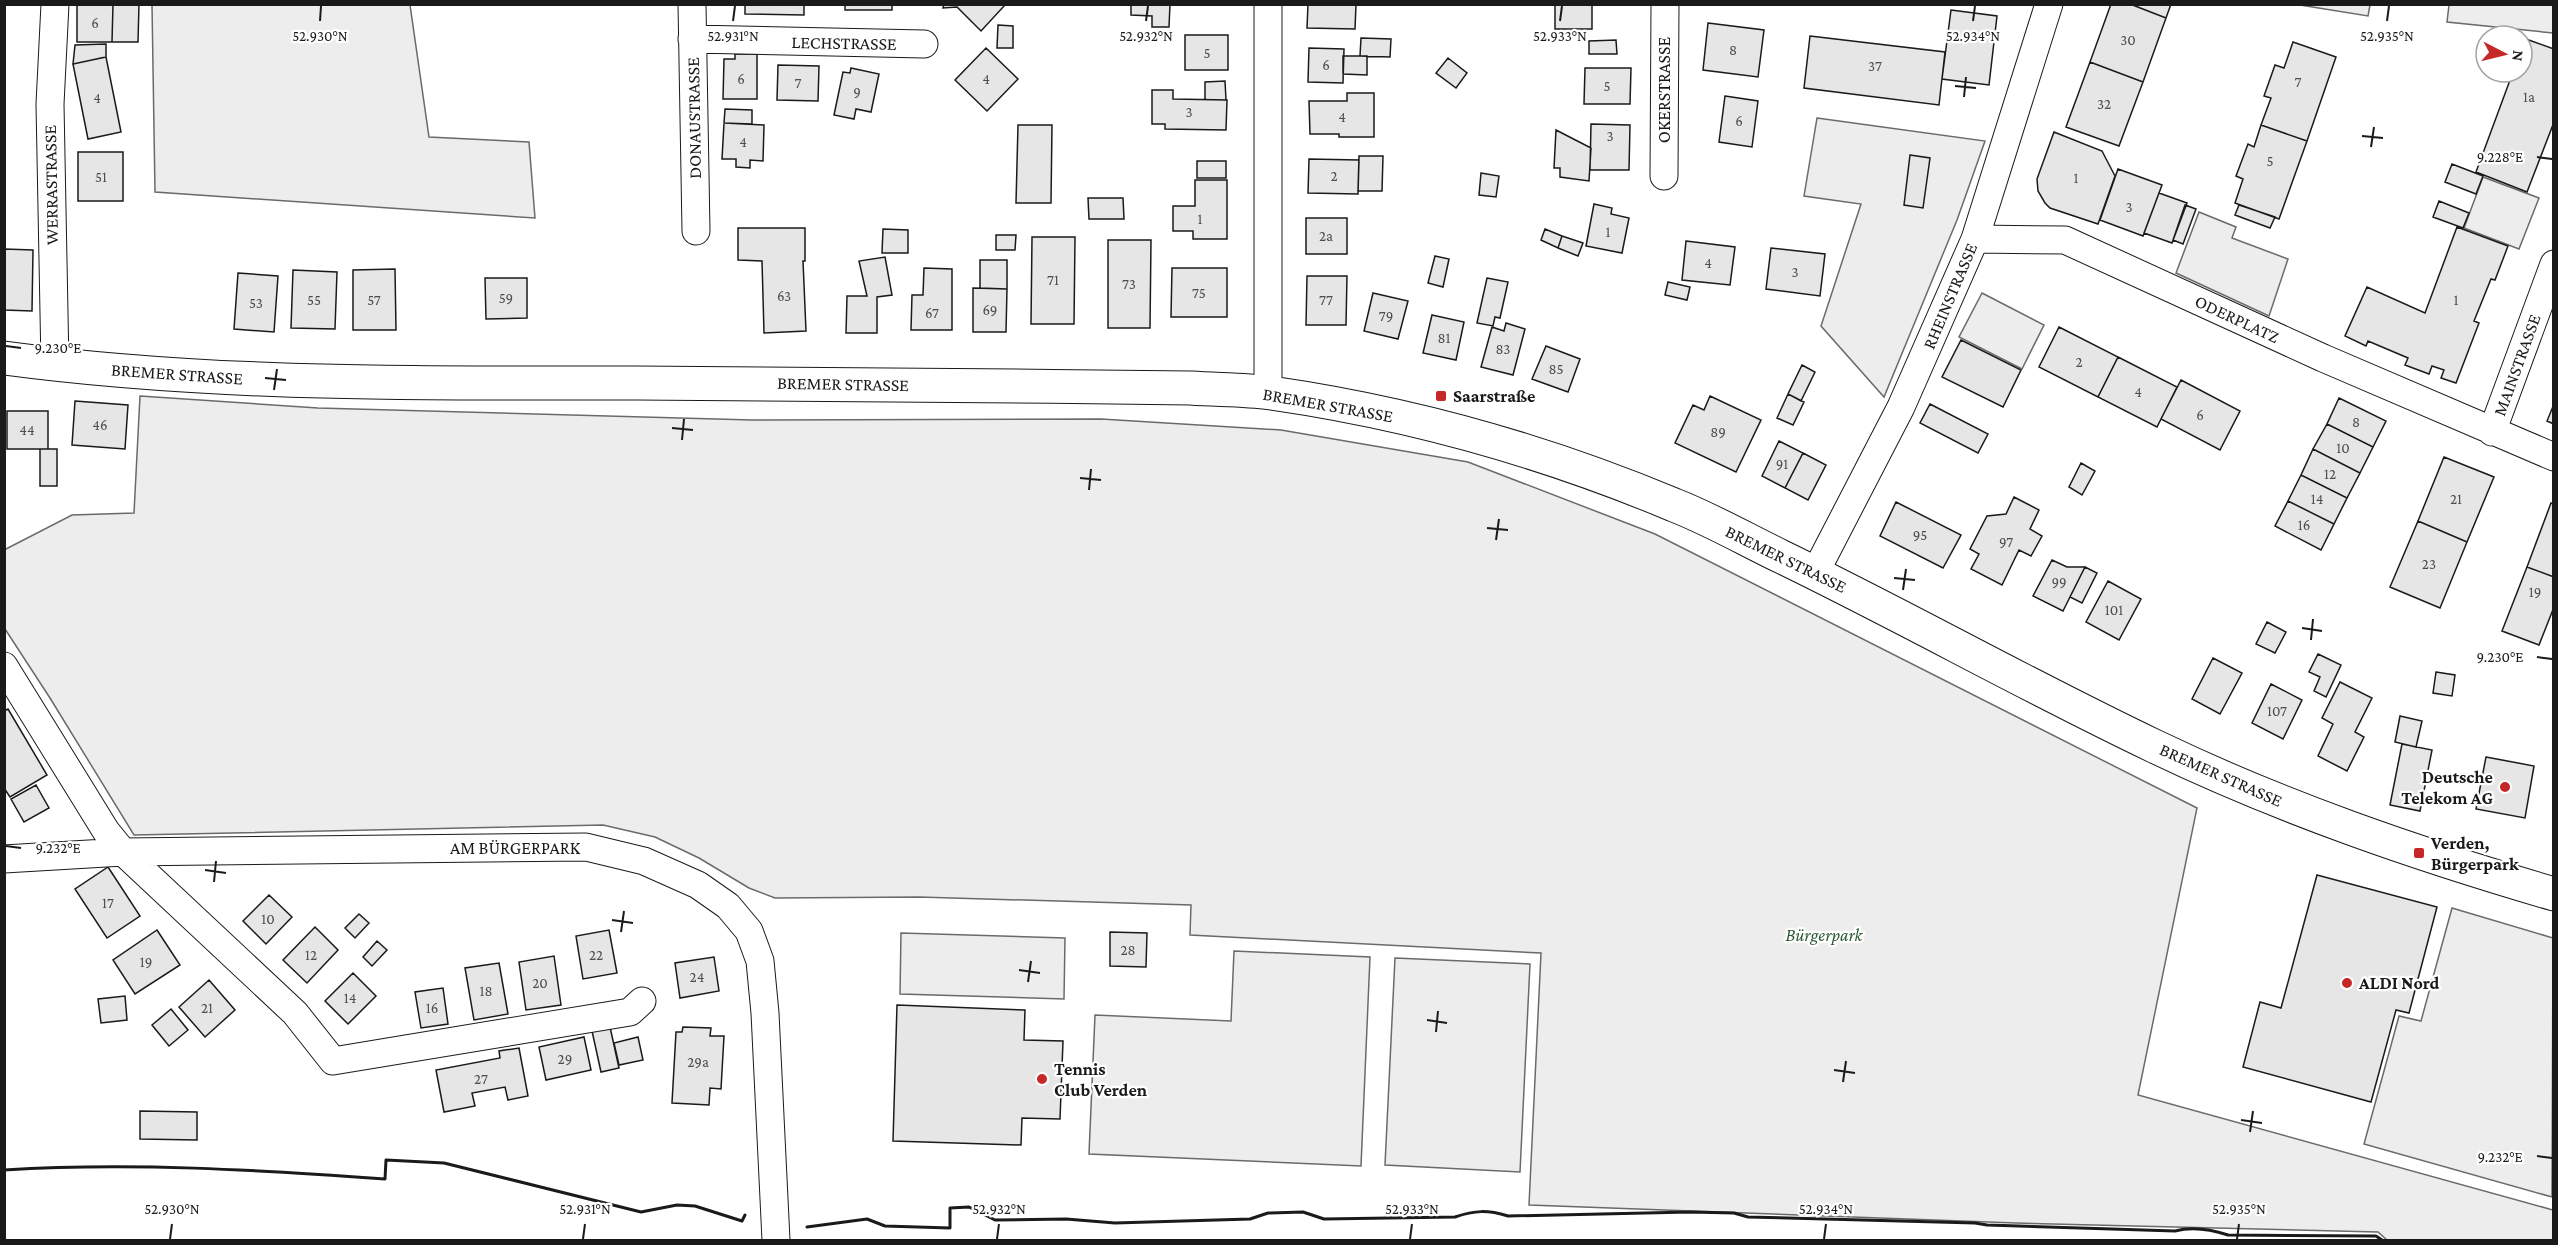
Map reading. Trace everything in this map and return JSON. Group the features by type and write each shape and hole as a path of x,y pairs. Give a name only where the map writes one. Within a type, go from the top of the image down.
{"main road":[{"name":"BREMER STRASSE","path":"4,358 54,365 210,378 469,383 1191,388 1268,393 1363,409 1434,425 1564,462 1678,506 1815,573 2134,736 2258,794 2418,853 2553,894"}],"street":[{"name":"WERRASTRASSE","path":"54,365 50,104 55,4"},
{"name":"DONAUSTRASSE","path":"692,4 696,231"},
{"path":"1268,4 1268,393"},
{"name":"OKERSTRASSE","path":"1664,176 1665,4"},
{"name":"RHEINSTRASSE","path":"1815,573 1901,407 1975,239 2049,4"},
{"name":"LECHSTRASSE","path":"692,39 924,44"},
{"name":"ODERPLATZ","path":"1975,239 2065,240 2492,432 2553,457"},
{"name":"MAINSTRASSE","path":"2492,432 2553,264"},
{"path":"4,666 106,831 123,852 295,1013 333,1062 630,1012 642,1001"},
{"name":"AM BÜRGERPARK","path":"4,859 123,852 586,847 644,861 698,885 728,906 749,931 760,961 765,1013 776,1240"}],"shaded area":[{"path":"152,5 410,5 429,137 529,142 535,218 155,192"},
{"path":"2300,5 2370,5 2368,16"},
{"path":"2449,5 2553,5 2553,33 2534,31 2534,24 2474,25 2447,22"},
{"path":"1817,118 1985,141 1957,220 1884,397 1821,326 1861,204 1804,196"},
{"path":"2483,177 2539,198 2519,249 2464,228"},
{"path":"2199,212 2236,227 2232,238 2288,259 2269,316 2176,273"},
{"path":"1982,293 2044,325 2022,369 1959,337"},
{"name":"Bürgerpark","path":"140,396 318,408 752,420 1101,419 1281,430 1468,462 1655,534 2197,808 2138,1095 2553,1210 2553,1240 2387,1240 2378,1232 2016,1223 1529,1205 1541,953 1190,935 1191,905 919,897 775,898 749,888 699,858 655,837 603,825 134,835 5,629 4,550 72,515 134,513"},
{"path":"2452,908 2553,938 2552,1197 2364,1144 2399,1016 2421,1021"},
{"path":"901,933 1065,938 1064,999 900,994"},
{"path":"1234,951 1370,957 1361,1166 1089,1154 1095,1015 1231,1021"},
{"path":"1395,958 1530,964 1520,1172 1385,1165"}],"building":[{"path":"77,4 113,4 112,42 77,42"},
{"path":"113,4 139,4 138,42 112,42"},
{"path":"745,4 804,4 804,15 745,14"},
{"path":"845,4 892,4 892,10 845,10"},
{"path":"944,4 1005,5 981,31 957,7 943,8"},
{"path":"1131,4 1170,4 1169,27 1152,27 1152,16 1131,15"},
{"path":"1308,4 1356,4 1355,29 1307,28"},
{"path":"1555,4 1592,4 1592,29 1555,29"},
{"path":"2111,4 2130,4 2166,18 2143,82 2090,62"},
{"path":"2130,4 2171,4 2166,18"},
{"path":"1951,10 1997,16 1989,85 1942,79"},
{"path":"1708,23 1764,30 1758,77 1703,70"},
{"path":"998,25 1013,26 1013,48 997,48"},
{"path":"1185,35 1228,35 1228,70 1185,70"},
{"path":"1810,36 1945,52 1939,105 1804,88"},
{"path":"1361,38 1391,39 1390,57 1360,56"},
{"path":"1616,40 1617,54 1589,54 1589,41"},
{"path":"2293,42 2336,57 2307,141 2261,125 2271,98 2264,96 2275,65 2284,68"},
{"path":"2534,42 2554,49 2554,122 2527,192 2476,172 2509,84 2534,84"},
{"path":"106,44 106,57 73,64 75,45"},
{"path":"986,48 1018,79 987,111 955,80"},
{"path":"1309,48 1344,49 1343,83 1308,82"},
{"path":"735,54 757,54 757,99 723,99 724,59 735,59"},
{"path":"1343,56 1367,56 1367,75 1343,74"},
{"path":"106,57 121,132 88,139 73,64"},
{"path":"1448,58 1467,73 1456,88 1436,73"},
{"path":"2090,62 2143,82 2119,146 2066,127"},
{"path":"778,65 819,66 818,101 777,100"},
{"path":"851,68 879,74 871,112 856,109 854,119 834,115 843,72 850,73"},
{"path":"1585,68 1631,68 1630,104 1584,104"},
{"path":"1225,81 1226,100 1205,100 1205,82"},
{"path":"1152,90 1173,90 1173,99 1227,100 1226,130 1165,129 1165,124 1152,124"},
{"path":"1347,93 1374,93 1374,137 1310,134 1309,101 1347,101"},
{"path":"1725,96 1758,101 1752,147 1719,142"},
{"path":"725,109 752,110 752,124 724,123"},
{"path":"724,123 764,125 763,161 750,160 750,168 736,167 736,159 722,159"},
{"path":"1591,124 1630,125 1629,170 1590,170"},
{"path":"1018,125 1052,125 1051,203 1016,203"},
{"path":"2261,125 2307,141 2279,219 2235,203 2243,179 2236,176 2248,144 2254,147"},
{"path":"1556,130 1591,148 1589,181 1560,177 1560,168 1554,168"},
{"path":"2054,132 2102,151 2115,176 2098,224 2050,208 2038,191 2037,179"},
{"path":"78,152 123,152 123,201 78,201"},
{"path":"1910,155 1930,158 1923,208 1904,205"},
{"path":"1359,156 1383,156 1382,191 1358,191"},
{"path":"1309,159 1359,160 1358,194 1308,193"},
{"path":"1197,161 1226,161 1226,178 1197,178"},
{"path":"2452,164 2483,176 2476,194 2445,182"},
{"path":"2118,169 2162,185 2143,236 2100,220"},
{"path":"1481,173 1499,176 1496,197 1479,195"},
{"path":"1195,180 1227,180 1227,239 1193,239 1193,231 1173,231 1173,206 1195,206"},
{"path":"2159,193 2187,203 2172,243 2144,233"},
{"path":"1088,198 1123,198 1124,219 1089,219"},
{"path":"2439,201 2469,213 2463,228 2433,217"},
{"path":"1594,204 1612,208 1611,214 1629,218 1622,253 1586,246"},
{"path":"2185,205 2196,209 2183,244 2173,240"},
{"path":"2239,205 2275,217 2270,228 2235,215"},
{"path":"1306,218 1347,218 1347,254 1306,254"},
{"path":"2457,227 2508,246 2495,280 2491,279 2474,321 2479,323 2456,383 2441,378 2444,370 2432,366 2429,374 2405,365 2408,358 2368,341 2366,346 2345,336 2367,287 2425,313"},
{"path":"738,228 805,228 805,261 803,261 806,331 764,333 762,261 738,260"},
{"path":"883,229 908,230 908,253 882,253"},
{"path":"1545,229 1562,236 1558,248 1541,240"},
{"path":"996,235 1016,235 1015,250 996,250"},
{"path":"1562,236 1583,243 1578,256 1558,248"},
{"path":"1032,237 1075,237 1074,324 1031,324"},
{"path":"1108,240 1151,240 1150,328 1108,328"},
{"path":"1686,241 1735,247 1730,285 1682,280"},
{"path":"1771,248 1825,254 1820,296 1766,289"},
{"path":"4,249 33,250 32,311 4,310"},
{"path":"1435,256 1449,259 1443,287 1428,283"},
{"path":"885,257 892,295 877,297 877,333 846,333 847,296 867,296 859,261"},
{"path":"980,260 1007,260 1007,289 980,288"},
{"path":"924,268 952,269 952,330 911,330 912,295 923,295"},
{"path":"1172,268 1227,268 1227,317 1171,317"},
{"path":"395,269 396,330 353,330 353,270"},
{"path":"293,270 337,272 335,329 291,328"},
{"path":"238,273 278,276 274,332 234,329"},
{"path":"1307,276 1347,276 1346,325 1306,325"},
{"path":"485,278 527,278 527,318 486,319"},
{"path":"1487,278 1508,282 1500,318 1495,317 1493,326 1477,323"},
{"path":"1668,282 1690,287 1687,300 1665,295"},
{"path":"973,288 1007,289 1006,332 973,332"},
{"path":"1373,293 1408,301 1398,339 1364,331"},
{"path":"1432,315 1464,322 1456,360 1423,353"},
{"path":"1506,323 1525,329 1513,375 1481,367 1492,327 1504,331"},
{"path":"2059,327 2118,357 2098,397 2039,367"},
{"path":"1961,340 2021,370 2003,407 1942,377"},
{"path":"1546,346 1580,359 1568,392 1532,379"},
{"path":"2118,357 2177,387 2157,427 2098,397"},
{"path":"1802,365 1815,372 1801,401 1788,394"},
{"path":"2181,380 2240,411 2220,450 2161,419"},
{"path":"1788,394 1804,402 1793,425 1777,418"},
{"path":"1710,396 1761,420 1736,472 1675,443 1693,405 1704,410"},
{"path":"2339,398 2386,421 2373,447 2327,424"},
{"path":"75,401 128,405 125,449 72,445"},
{"path":"1930,404 1988,434 1978,453 1920,423"},
{"path":"2554,404 2554,424 2547,421"},
{"path":"7,411 48,411 48,449 7,449"},
{"path":"2327,424 2373,447 2360,473 2313,449"},
{"path":"1779,441 1803,453 1785,488 1762,476"},
{"path":"40,449 57,449 57,486 40,486"},
{"path":"2313,449 2360,473 2347,498 2301,475"},
{"path":"1803,453 1826,465 1808,500 1785,488"},
{"path":"2444,457 2494,477 2467,542 2418,521"},
{"path":"2081,463 2095,471 2082,495 2069,487"},
{"path":"2301,475 2347,498 2334,524 2288,501"},
{"path":"2014,497 2039,510 2030,529 2042,536 2031,556 2019,550 2002,585 1971,569 1979,554 1970,549 1987,516 2006,514"},
{"path":"2288,501 2334,524 2321,550 2275,526"},
{"path":"1896,502 1961,535 1943,568 1880,536"},
{"path":"2551,503 2554,504 2554,577 2527,567"},
{"path":"2418,521 2467,542 2440,608 2390,587"},
{"path":"2052,560 2067,567 2085,567 2063,611 2033,596"},
{"path":"2085,567 2097,573 2082,603 2070,597"},
{"path":"2527,567 2554,577 2554,607 2539,645 2502,631"},
{"path":"2108,581 2141,599 2119,640 2086,622"},
{"path":"2267,622 2286,632 2275,653 2256,644"},
{"path":"2318,654 2341,665 2326,697 2314,691 2320,677 2309,672"},
{"path":"2213,658 2242,673 2220,714 2192,699"},
{"path":"2436,672 2455,675 2452,696 2433,693"},
{"path":"2340,682 2372,698 2355,732 2364,737 2347,771 2318,756 2333,724 2322,718"},
{"path":"2271,684 2302,700 2283,739 2252,723"},
{"path":"8,709 47,775 10,797 4,788 4,711"},
{"path":"2400,716 2422,721 2416,747 2395,742"},
{"path":"2402,744 2432,750 2420,811 2390,805"},
{"name":"Deutsche Telekom AG","path":"2486,757 2534,766 2525,818 2476,809"},
{"path":"36,785 49,808 24,822 11,799"},
{"path":"108,867 140,916 107,938 75,889"},
{"path":"2317,875 2437,907 2409,1013 2396,1010 2371,1102 2243,1067 2260,1002 2281,1008"},
{"path":"269,895 292,917 266,944 243,921"},
{"path":"359,914 369,923 355,938 345,928"},
{"path":"315,927 338,950 307,983 283,960"},
{"path":"157,930 180,965 135,994 113,960"},
{"path":"609,930 617,973 583,979 576,936"},
{"path":"1110,932 1147,933 1146,967 1110,966"},
{"path":"377,941 387,950 372,966 363,957"},
{"path":"554,956 561,1005 526,1010 519,962"},
{"path":"714,957 719,991 680,998 675,963"},
{"path":"499,963 508,1014 474,1020 465,968"},
{"path":"353,973 376,996 348,1024 325,1001"},
{"path":"209,980 235,1010 205,1037 179,1007"},
{"path":"443,988 448,1024 421,1028 415,992"},
{"path":"125,996 127,1020 101,1023 98,999"},
{"path":"897,1005 1025,1010 1024,1040 1063,1041 1060,1119 1022,1118 1021,1145 893,1141"},
{"path":"171,1009 188,1030 169,1046 152,1025"},
{"path":"610,1027 619,1068 601,1072 592,1031"},
{"path":"683,1027 711,1028 710,1036 724,1036 721,1089 710,1088 709,1105 672,1103 676,1032 682,1032"},
{"path":"584,1037 591,1070 546,1080 539,1047"},
{"path":"638,1037 643,1060 619,1065 614,1043"},
{"path":"519,1048 528,1096 508,1100 505,1087 472,1093 475,1106 444,1112 436,1070 500,1058 499,1051"},
{"path":"140,1111 197,1112 197,1140 140,1139"}],"wall":[{"path":"4,1170 147,1167 385,1179 386,1160 444,1163 641,1212 677,1205 695,1206 742,1221 745,1215"},
{"path":"807,1227 867,1219 885,1226 950,1228 950,1208 969,1207 995,1220 1066,1219 1115,1223 1250,1219 1268,1213 1303,1212 1324,1219 1455,1217 1482,1212 1508,1216 1690,1212 1734,1213 1748,1217 2175,1231 2195,1228 2228,1235 2376,1236 2382,1240"}],"place":[{"name":"Saarstraße","path":"1441,396"},
{"name":"Deutsche Telekom AG","path":"2505,787"},
{"name":"Verden, Bürgerpark","path":"2419,853"},
{"name":"ALDI Nord","path":"2347,983"},
{"name":"Tennis Club Verden","path":"1042,1079"}]}
